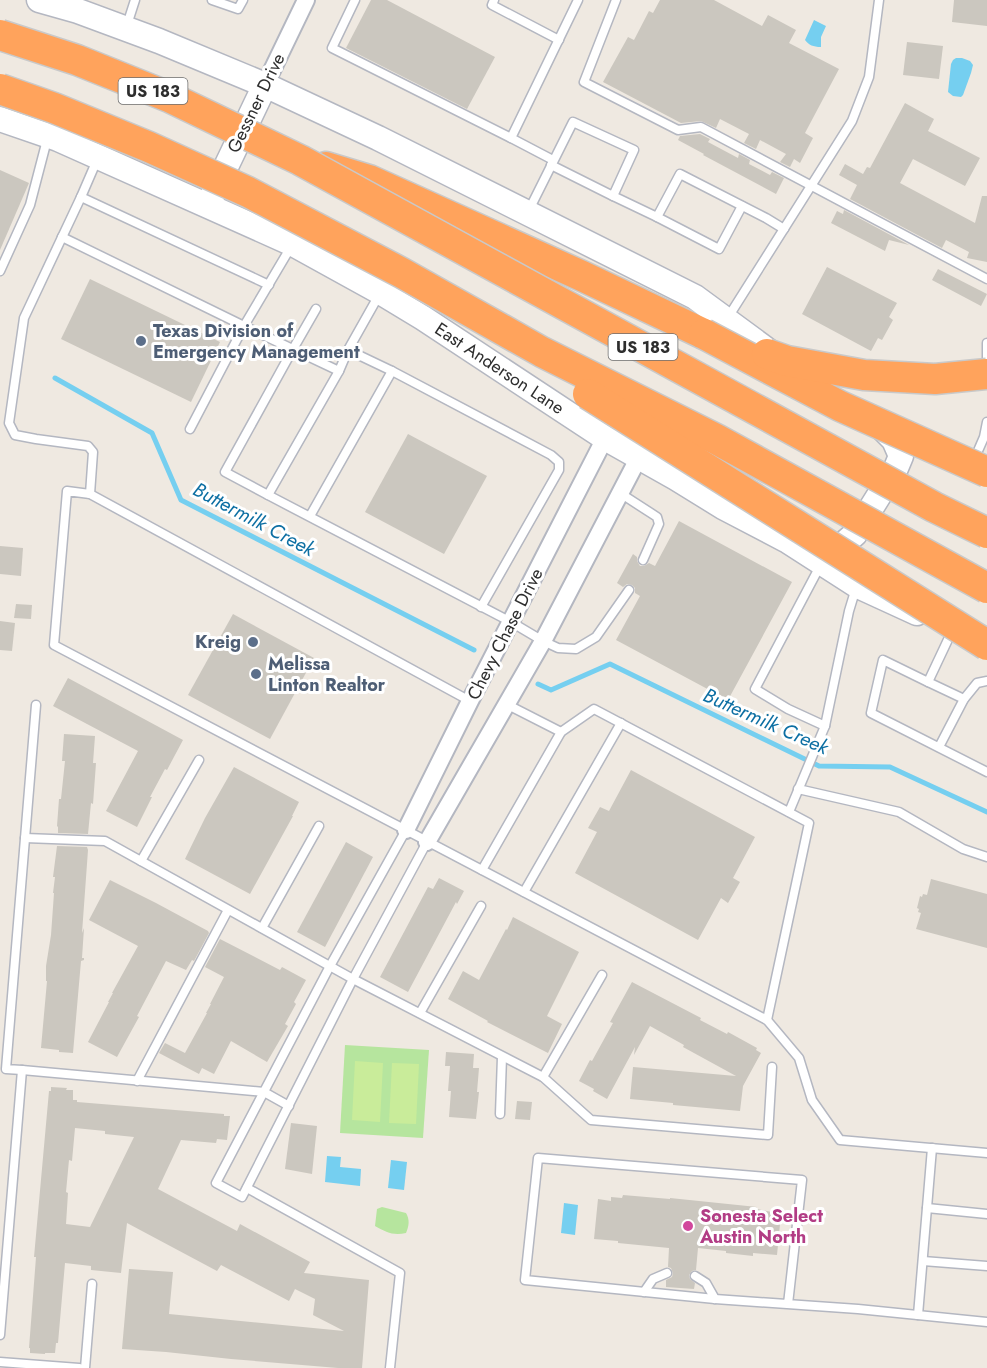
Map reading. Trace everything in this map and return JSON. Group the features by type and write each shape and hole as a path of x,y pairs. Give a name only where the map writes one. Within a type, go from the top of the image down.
{"highway":[{"name":"US 183","path":"0,35 77,60 169,97 300,160 934,507 987,533"},
{"name":"US 183","path":"0,89 54,108 149,147 248,192 402,273 542,352 716,439 987,588"},
{"path":"300,160 369,180 582,276 715,327 787,361 864,375 935,379 987,374"},
{"path":"715,327 840,406 981,477"},
{"path":"542,352 589,394 987,645"}],"main road":[{"path":"48,1 159,40 265,85 378,138 695,297 715,327 818,388 869,415 924,453 981,477"},
{"name":"Gessner Drive","path":"207,206 265,85"},
{"name":"East Anderson Lane","path":"0,120 48,136 98,157 293,244 423,318 605,438 723,507 786,540 856,585 953,629 987,639"},
{"path":"786,540 819,549 841,546 855,534 901,456 894,440 869,415"}],"street":[{"name":"Gessner Drive","path":"265,85 306,0"},
{"name":"Chevy Chase Drive","path":"406,830 605,438"},
{"name":"Chevy Chase Drive","path":"427,842 543,641 639,457"}],"lane":[{"path":"126,28 135,0"},
{"path":"212,0 238,9 243,0"},
{"path":"355,0 332,48 511,138 613,196 718,249 742,206"},
{"path":"494,0 492,5 559,40"},
{"path":"511,138 578,0"},
{"path":"616,0 584,82 678,130 701,127 987,279"},
{"path":"715,327 784,229 852,121 869,77 879,0"},
{"path":"527,213 573,122 634,150 613,196"},
{"path":"0,271 30,205 48,136"},
{"path":"90,494 93,452 88,446 15,435 9,423 24,318 98,157"},
{"path":"657,217 680,174 784,229"},
{"path":"81,197 269,285"},
{"path":"62,237 339,371"},
{"path":"190,429 244,326 293,244"},
{"path":"268,495 339,371 380,292"},
{"path":"316,309 225,472 558,648 576,649 596,636 629,590"},
{"path":"987,343 987,365"},
{"path":"348,350 552,455 559,462 559,470 481,607"},
{"path":"310,516 392,371"},
{"path":"981,477 987,422"},
{"path":"470,701 90,494 67,491 54,645 767,1020 799,1058 812,1100 840,1140 987,1153"},
{"path":"620,493 657,517 659,524 644,560"},
{"path":"822,563 755,689 788,709 825,726"},
{"path":"789,812 825,726 856,585"},
{"path":"928,682 953,629"},
{"path":"964,699 883,660 872,713 987,772"},
{"path":"939,747 964,699 977,683 987,681"},
{"path":"506,704 561,732"},
{"path":"36,705 6,1069 264,1092 289,1106"},
{"path":"482,870 561,732 594,709 621,723 809,823 767,1020"},
{"path":"524,892 621,723"},
{"path":"141,861 199,760"},
{"path":"798,789 899,812 963,849 987,857"},
{"path":"262,928 319,826"},
{"path":"406,830 330,966 216,1183 242,1197 353,979 427,842"},
{"path":"25,838 105,841 353,979 543,1077 591,1120 768,1135 772,1067"},
{"path":"420,1013 481,906"},
{"path":"136,1081 228,910"},
{"path":"543,1077 602,975"},
{"path":"500,1114 502,1057"},
{"path":"0,1335 22,1071"},
{"path":"918,1315 932,1148"},
{"path":"788,1304 802,1180 538,1158 525,1280 715,1299 987,1322"},
{"path":"247,1188 400,1273 390,1368"},
{"path":"927,1208 987,1214"},
{"path":"923,1261 987,1266"},
{"path":"644,1292 653,1279 667,1273"},
{"path":"696,1276 706,1283 715,1299"},
{"path":"85,1368 92,1284"},
{"path":"0,1362 79,1368"}],"green space":[{"path":"345,1045 429,1050 423,1138 340,1133"},
{"path":"355,1061 383,1063 380,1122 352,1120"},
{"path":"392,1063 419,1064 416,1124 389,1123"},
{"path":"382,1207 406,1213 409,1223 406,1233 390,1233 375,1226 377,1209"}],"water":[{"path":"814,20 826,26 821,37 821,47 816,47 805,40"},
{"path":"956,58 970,61 973,65 961,97 953,96 948,92 951,64"},
{"path":"327,1156 341,1157 340,1167 361,1169 360,1186 325,1182"},
{"path":"391,1160 407,1162 404,1190 388,1188"},
{"path":"564,1203 578,1205 575,1235 561,1233"}],"building":[{"path":"371,0 387,0 495,57 467,109 346,48"},
{"path":"660,0 714,0 762,26 768,15 796,30 789,43 839,69 805,133 813,138 800,163 794,159 790,167 780,162 786,154 760,140 756,149 744,143 749,134 720,119 716,128 701,121 681,123 603,82 628,37 634,40 649,11 653,13"},
{"path":"954,0 987,0 987,26 952,22"},
{"path":"907,42 943,46 939,79 903,75"},
{"path":"905,103 934,119 928,131 980,158 965,186 913,159 900,183 975,223 982,196 987,196 987,262 967,258 969,252 946,240 942,248 850,199 857,185 839,175 845,164 863,174 867,167 870,168"},
{"path":"700,134 710,139 708,142 738,158 739,154 750,160 749,164 770,175 772,172 784,178 776,194 678,140 680,136"},
{"path":"0,170 29,183 0,250"},
{"path":"844,210 909,245 889,240 885,251 831,223 837,211 843,214"},
{"path":"827,267 897,303 889,317 893,320 882,340 878,338 871,351 802,314"},
{"path":"938,269 987,294 981,306 932,280"},
{"name":"Texas Division of Emergency Management","path":"90,279 220,342 191,402 61,339"},
{"path":"408,434 487,476 444,554 365,512"},
{"path":"679,521 792,582 728,700 616,640 640,596 635,593 632,585 627,584 623,587 617,583 633,554 637,557 640,566 649,563 655,566"},
{"path":"0,546 23,548 21,576 0,574"},
{"path":"16,604 32,605 31,619 14,618"},
{"path":"233,614 314,658 270,739 188,695"},
{"path":"0,621 15,623 12,651 0,650"},
{"path":"68,678 183,740 150,797 152,797 137,827 106,811 138,751 53,706"},
{"path":"64,734 95,736 93,763 96,763 88,834 58,833 59,799 61,799 65,761 62,761"},
{"path":"234,767 299,802 250,894 185,859"},
{"path":"631,770 755,837 733,878 740,882 728,903 721,898 698,940 575,873 597,832 588,828 600,807 609,811"},
{"path":"346,842 373,857 325,947 297,932"},
{"path":"57,846 87,847 88,850 82,933 84,928 82,958 84,960 81,961 73,1053 41,1048"},
{"path":"439,878 464,891 408,992 380,977 428,887 433,889"},
{"path":"931,879 987,894 987,948 916,929 921,913 917,908 920,896 927,895"},
{"path":"110,880 209,933 194,961 192,960 186,970 166,961 117,1057 88,1042 138,946 89,920"},
{"path":"513,917 579,952 547,1016 562,1024 548,1053 448,999 463,971 479,980"},
{"path":"220,939 280,970 282,967 306,980 285,1024 288,1026 267,1062 231,1041 214,1074 202,1068 199,1074 159,1053 165,1043 185,1053 207,1013 224,977 205,967"},
{"path":"632,982 701,1018 700,1020 757,1048 756,1050 761,1053 743,1086 740,1111 630,1099 633,1067 736,1076 650,1026 634,1055 635,1047 607,1099 579,1081 613,1023 610,1022"},
{"path":"446,1052 474,1054 473,1068 479,1068 476,1119 449,1117 450,1066 445,1066"},
{"path":"51,1087 73,1090 73,1100 77,1102 230,1116 227,1140 217,1139 216,1143 181,1140 158,1189 237,1231 240,1224 310,1262 304,1273 369,1280 362,1368 338,1368 122,1349 129,1269 173,1272 169,1314 344,1331 313,1315 315,1299 295,1289 289,1301 221,1265 217,1271 127,1223 121,1273 91,1270 91,1266 65,1263 58,1343 56,1343 55,1353 30,1353 36,1257 34,1257 49,1091","holes":["75,1128 105,1131 105,1134 134,1137 90,1227 66,1224 68,1193 66,1192"]},
{"path":"517,1101 532,1102 530,1120 515,1119"},
{"path":"291,1123 317,1126 312,1174 285,1169"},
{"name":"Sonesta Select Austin North","path":"623,1195 757,1207 757,1209 781,1214 777,1255 753,1253 753,1256 698,1248 696,1270 689,1275 695,1283 694,1289 666,1287 666,1280 672,1277 673,1273 668,1267 669,1248 594,1239 598,1199 611,1201 611,1197 622,1198"}],"waterway":[{"name":"Buttermilk Creek","path":"55,378 152,433 181,500 474,650"},
{"name":"Buttermilk Creek","path":"538,684 551,690 610,664 819,766 890,767 987,812"}],"place":[{"name":"Texas Division of Emergency Management","path":"141,341"},
{"name":"Kreig","path":"253,642"},
{"name":"Melissa Linton Realtor","path":"256,674"},
{"name":"Sonesta Select Austin North","path":"688,1226"}]}
